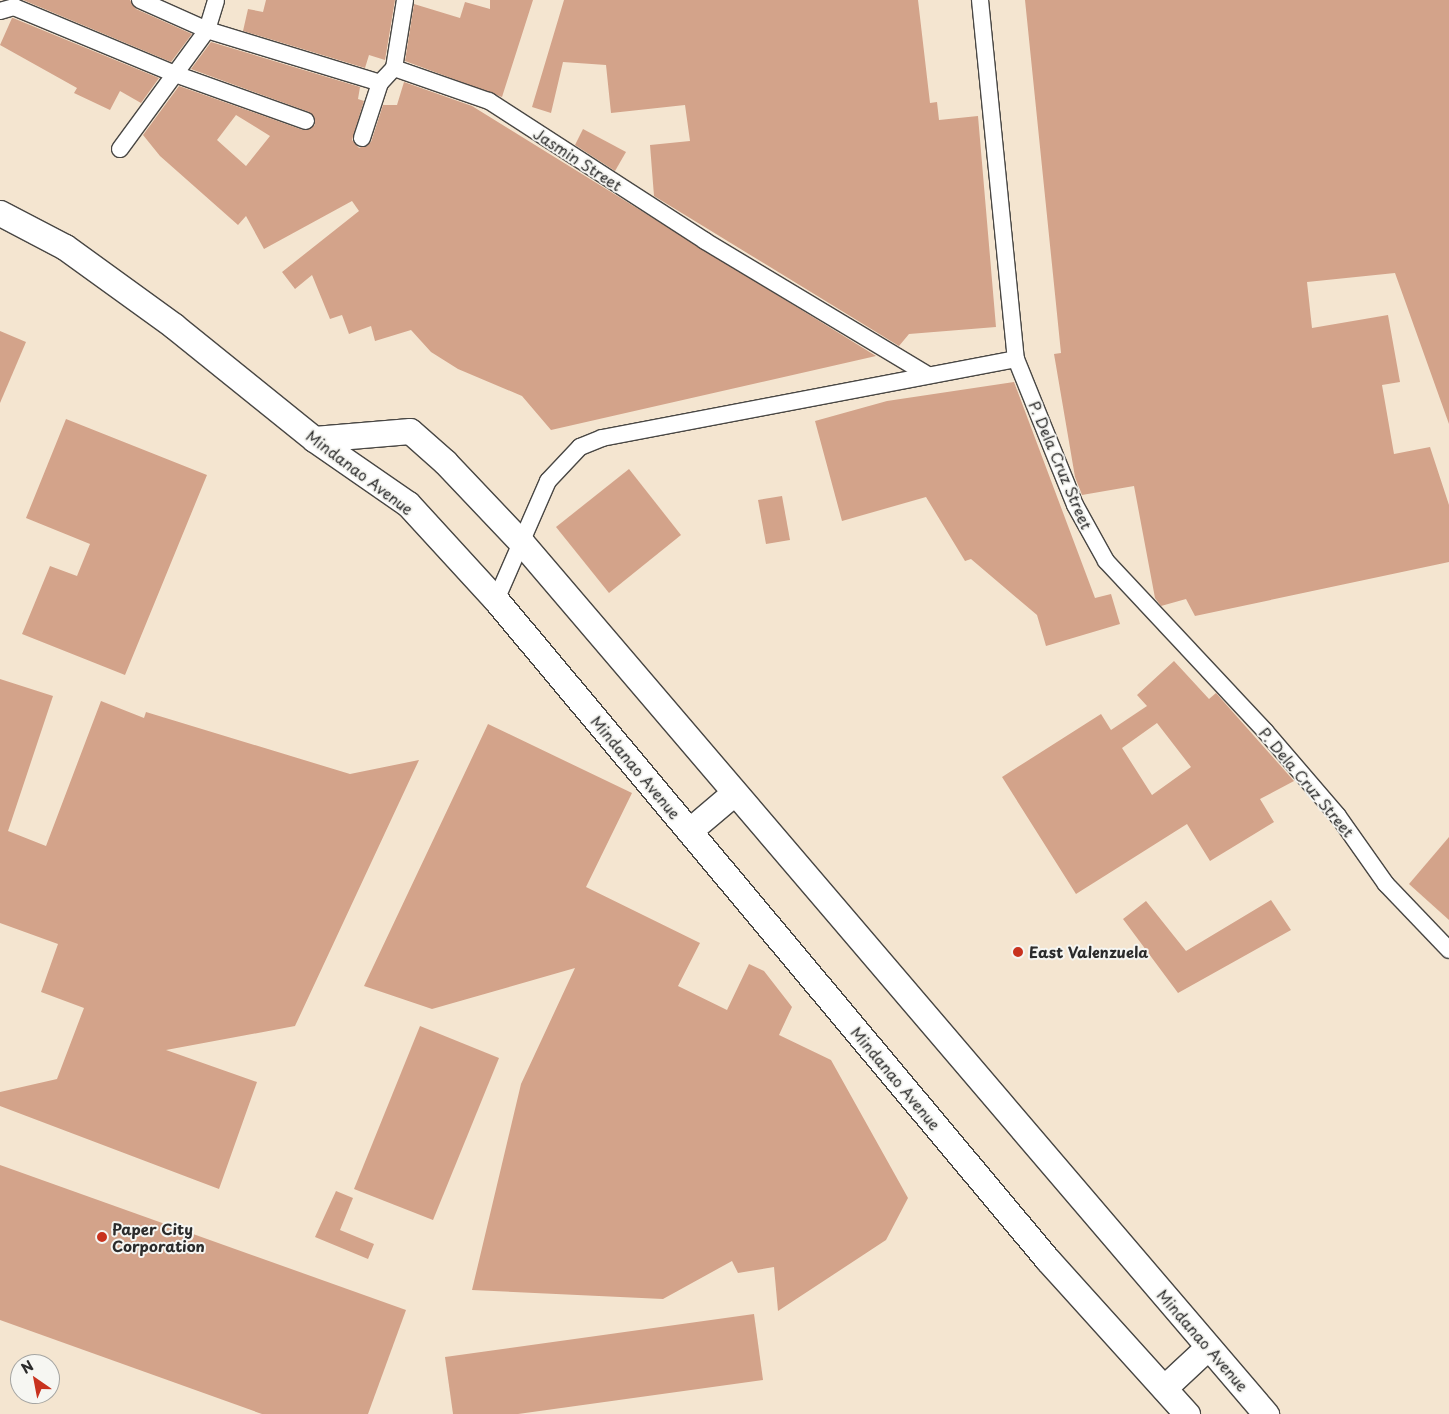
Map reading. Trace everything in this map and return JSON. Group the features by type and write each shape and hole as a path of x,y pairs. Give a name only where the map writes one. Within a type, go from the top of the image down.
{"main road":[{"name":"Mindanao Avenue","path":"0,213 73,252 174,326 314,439 408,504 496,600 1047,1259 1188,1414"},
{"name":"Mindanao Avenue","path":"314,439 410,430 522,543 1266,1414"},
{"path":"689,831 734,793"},
{"path":"1164,1388 1208,1346"}],"street":[{"path":"140,0 207,30 380,83"},
{"path":"120,149 207,30 216,0"},
{"path":"362,138 380,83 394,68 405,0"},
{"name":"P. Dela Cruz Street","path":"980,0 1016,359 1075,505 1106,561 1265,731 1338,816 1386,884 1449,950"},
{"path":"0,11 23,11 175,74 306,121"},
{"name":"Jasmin Street","path":"394,68 490,101 705,241 926,374"},
{"path":"496,600 548,481 561,462 580,447 602,438 926,374 1016,359"}],"building":[{"path":"23,0 130,0 136,9 192,34 171,62"},
{"path":"266,0 395,0 385,60 369,55 365,68 243,31 248,9 263,12"},
{"path":"490,0 533,0 502,97 405,61 414,4 460,18 465,2 490,9"},
{"path":"564,0 918,0 930,103 937,102 939,120 978,116 996,327 909,334 899,346 654,196 650,145 690,141 685,105 611,113 606,65 563,62 551,113 532,107"},
{"path":"1025,0 1449,0 1449,424 1395,273 1307,282 1312,328 1388,315 1400,382 1382,385 1394,454 1430,447 1449,505 1449,562 1195,616 1186,599 1161,606 1155,598 1134,486 1082,495 1075,477 1054,354 1061,353"},
{"path":"12,18 159,78 141,103 120,91 110,110 74,93 77,88 0,45"},
{"path":"211,42 360,87 358,99 364,101 352,140 359,148 371,142 383,105 397,105 404,82 472,106 876,356 551,430 522,396 458,369 431,352 411,330 375,341 371,326 349,334 342,315 330,319 312,275 295,289 282,272 359,211 352,201 264,249 246,216 238,225 160,156 143,135 179,86 303,130 315,125 309,112 191,69","holes":["236,115 270,136 246,166 217,140"]},
{"path":"583,129 626,152 615,171 575,145"},
{"path":"0,331 26,342 0,403"},
{"path":"1014,382 1095,598 1111,594 1120,624 1046,646 1037,615 971,559 965,561 926,497 842,521 815,421 887,401"},
{"path":"66,419 207,475 125,675 22,634 50,566 77,576 90,544 26,518"},
{"path":"629,469 681,535 609,593 556,527"},
{"path":"782,496 790,540 766,544 758,500"},
{"path":"1174,661 1209,699 1216,693 1294,781 1260,799 1274,822 1210,861 1187,824 1076,894 1002,777 1101,714 1111,730 1147,706 1137,695","holes":["1157,723 1191,767 1152,795 1122,748"]},
{"path":"0,679 53,696 8,831 46,846 101,701 144,718 146,712 350,774 419,760 295,1026 166,1050 257,1082 219,1189 0,1106 0,1092 57,1079 84,1008 41,992 58,944 0,923"},
{"path":"488,724 632,793 586,887 700,943 678,986 727,1010 749,964 764,971 792,1007 779,1035 831,1060 908,1198 886,1240 778,1311 774,1267 738,1273 732,1261 663,1299 472,1290 521,1084 575,968 432,1009 364,986"},
{"path":"1449,837 1449,920 1409,884"},
{"path":"1271,900 1291,930 1178,993 1123,919 1146,901 1186,951"},
{"path":"420,1026 499,1058 433,1220 354,1189"},
{"name":"Paper City Corporation","path":"0,1165 406,1310 368,1414 262,1414 0,1320"},
{"path":"336,1191 353,1198 340,1230 374,1244 368,1259 315,1237"},
{"path":"754,1314 763,1380 518,1414 453,1414 445,1357"}],"place":[{"name":"East Valenzuela","path":"1018,952"},
{"name":"Paper City Corporation","path":"102,1237"}]}
